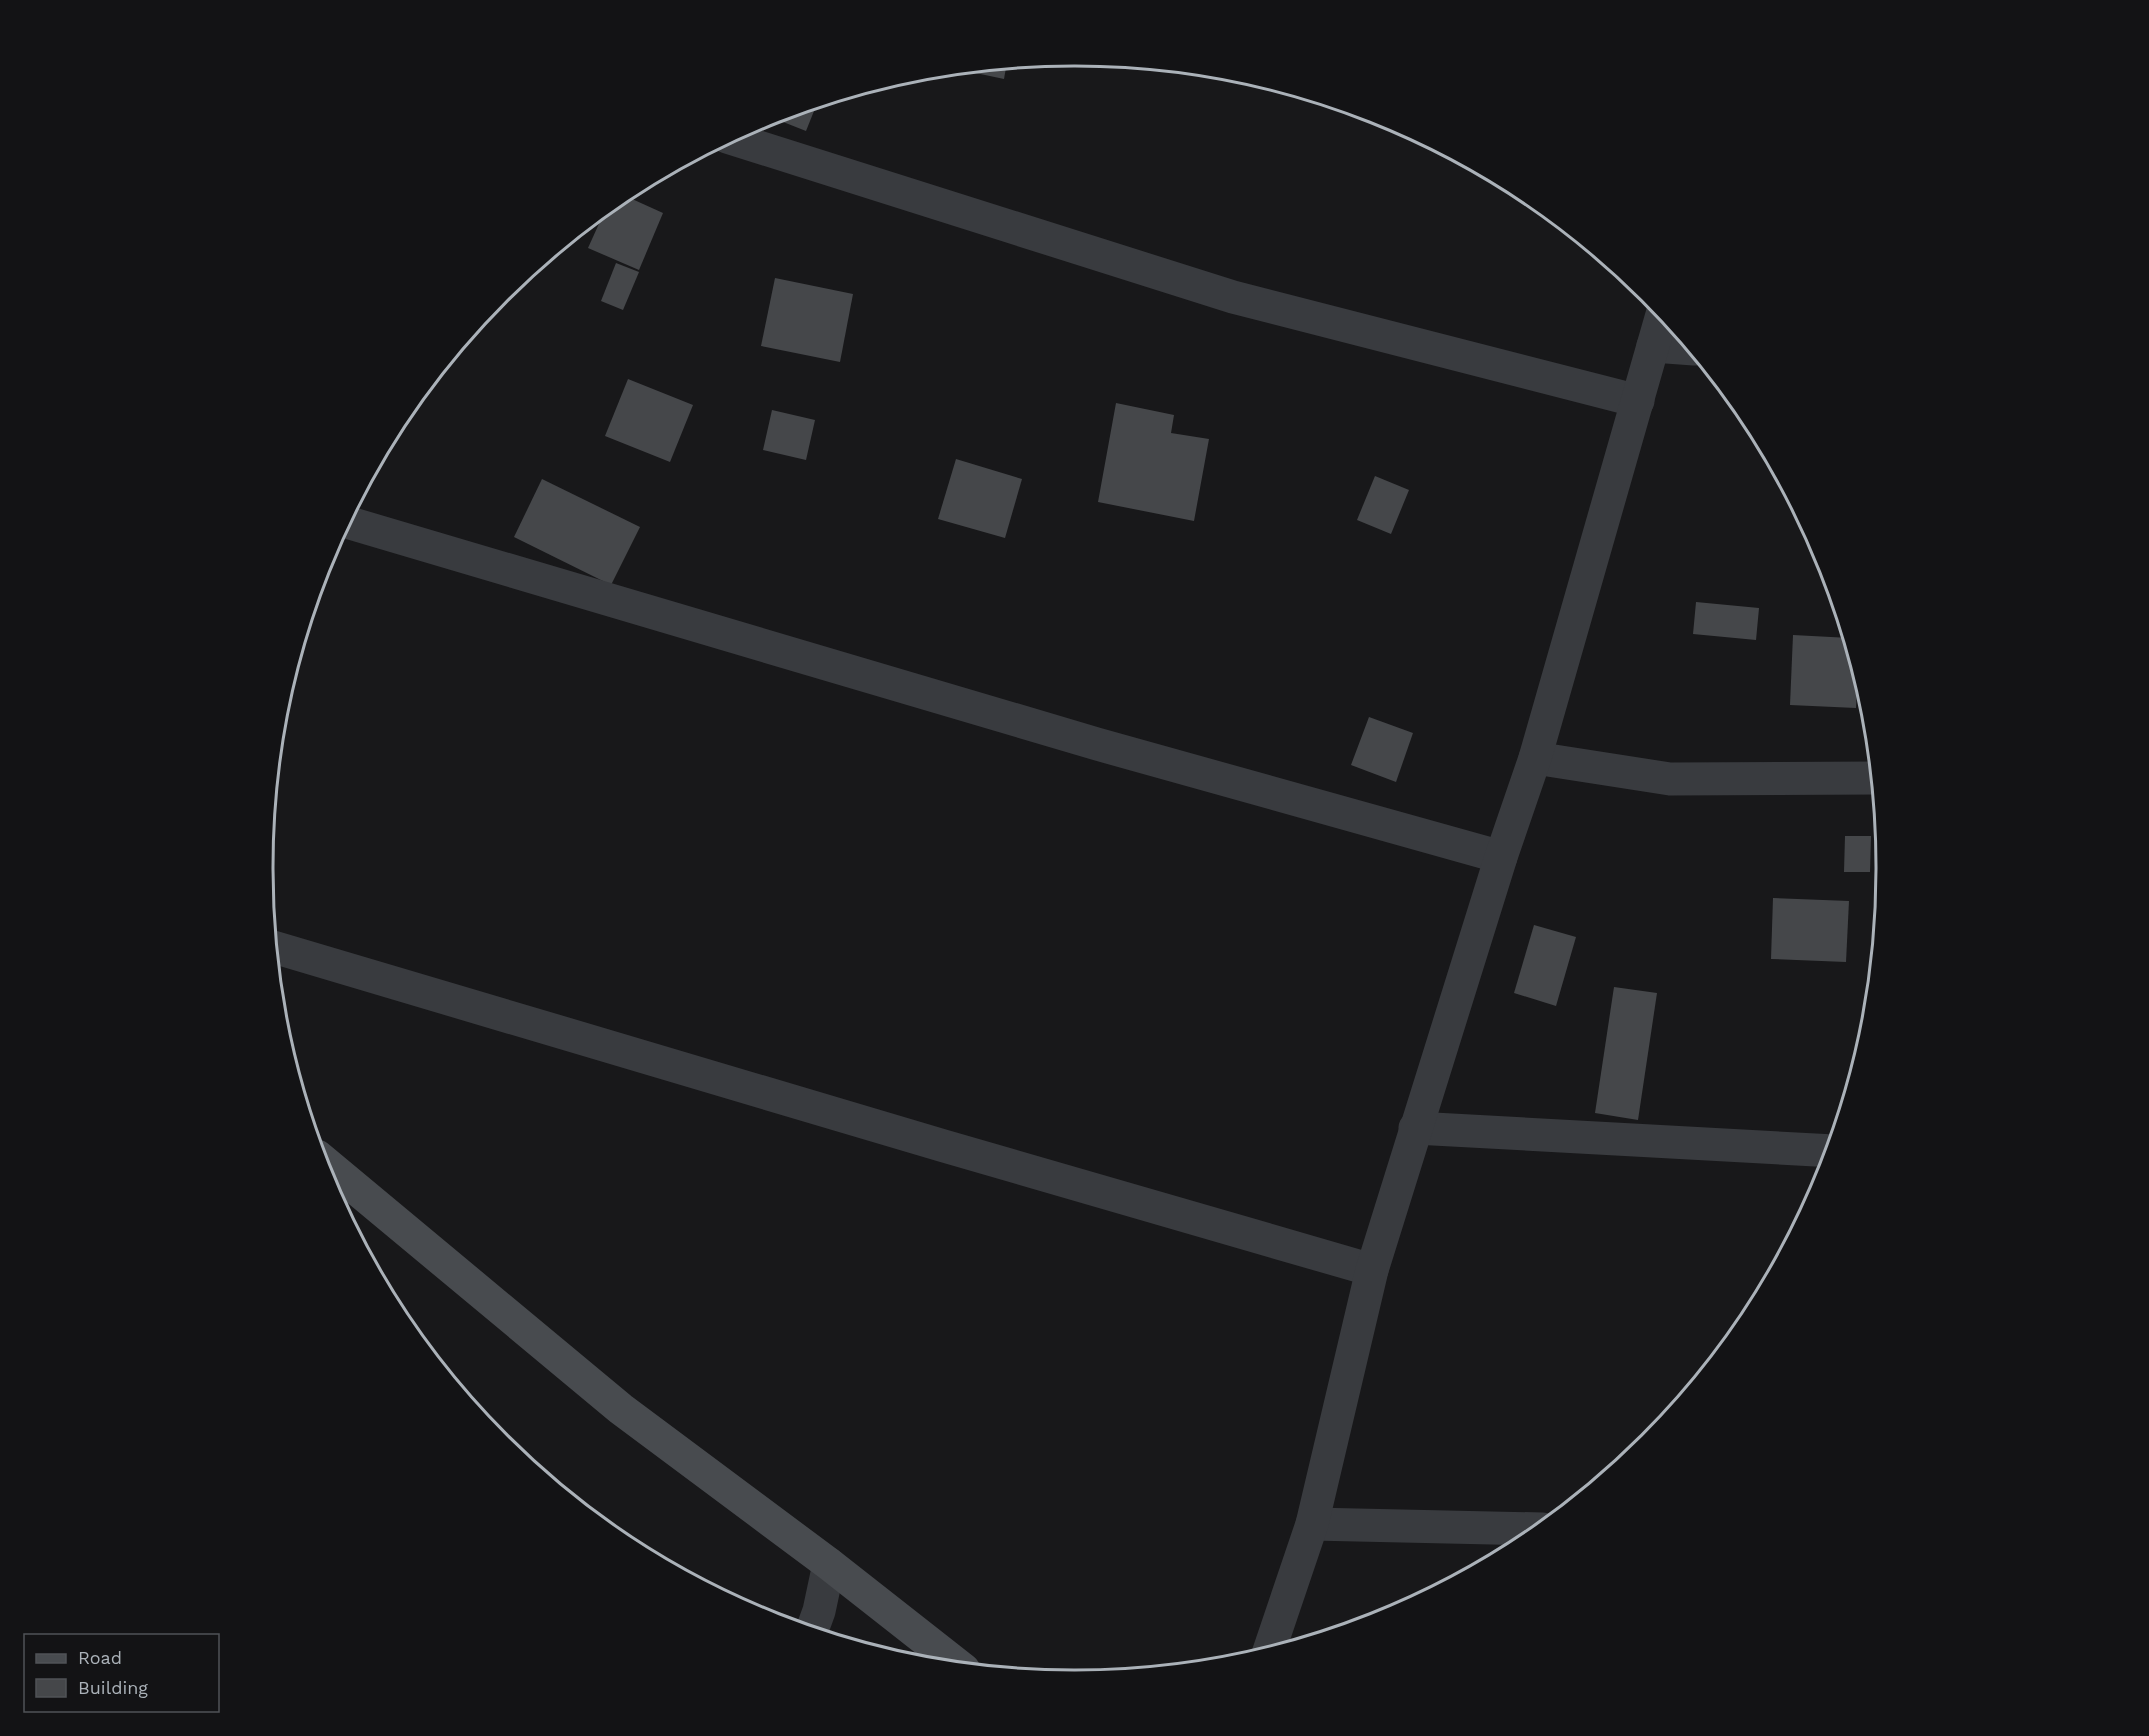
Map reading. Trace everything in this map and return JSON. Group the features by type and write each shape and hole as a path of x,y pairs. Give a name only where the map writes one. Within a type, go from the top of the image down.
{"street":[{"path":"738,141 1233,297 1638,401"},
{"path":"1271,1646 1312,1524 1372,1270 1501,857 1535,758 1660,321"},
{"path":"1653,346 1685,348"},
{"path":"351,523 1086,741 1501,857"},
{"path":"1535,758 1670,779 1871,778"},
{"path":"277,948 933,1143 1372,1270"},
{"path":"1415,1128 1824,1151"},
{"path":"332,1169 621,1409 829,1564 951,1660"},
{"path":"1312,1524 1529,1529"},
{"path":"814,1626 829,1564"}],"building":[{"path":"1006,70 1004,79 974,73"},
{"path":"814,110 806,131 782,122"},
{"path":"632,199 663,213 639,270 588,248 600,222"},
{"path":"616,263 639,272 623,310 601,301"},
{"path":"775,278 853,294 840,362 761,346"},
{"path":"628,379 693,405 670,462 605,436"},
{"path":"1116,403 1174,415 1171,433 1209,439 1194,521 1098,502"},
{"path":"772,410 815,420 806,460 763,450"},
{"path":"956,459 1022,479 1005,538 938,519"},
{"path":"1375,476 1409,490 1391,534 1357,520"},
{"path":"542,479 640,527 611,585 514,537"},
{"path":"1696,602 1759,608 1756,640 1693,634"},
{"path":"1793,635 1842,638 1857,693 1856,708 1790,705"},
{"path":"1369,717 1413,733 1396,782 1351,765"},
{"path":"1845,836 1871,836 1870,872 1844,872"},
{"path":"1773,898 1849,901 1846,962 1771,959"},
{"path":"1534,925 1576,937 1556,1006 1514,993"},
{"path":"1614,987 1657,993 1638,1120 1595,1113"}]}
